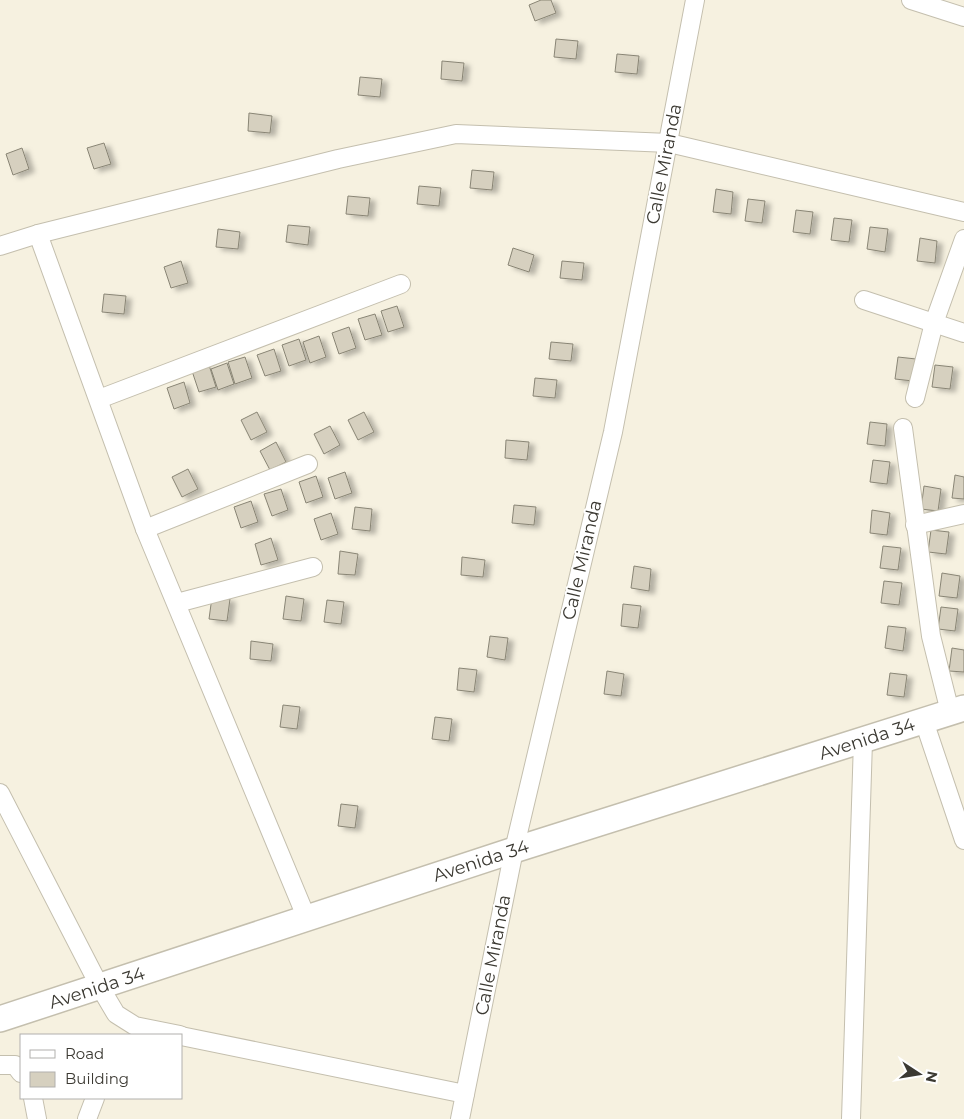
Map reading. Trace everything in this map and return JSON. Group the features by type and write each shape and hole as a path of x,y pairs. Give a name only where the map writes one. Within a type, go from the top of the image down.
{"street":[{"name":"Calle Miranda","path":"460,1119 514,850 612,432 695,0"},
{"path":"911,0 964,17"},
{"path":"0,246 38,234 338,159 456,134 669,143 964,212"},
{"path":"38,234 145,529 307,919"},
{"path":"915,398 934,323 964,239"},
{"path":"99,399 401,284"},
{"path":"864,300 964,333"},
{"path":"903,428 931,636 957,710"},
{"path":"145,529 308,464"},
{"path":"916,525 964,514"},
{"path":"177,603 313,567"},
{"name":"Avenida 34","path":"0,1019 514,850 957,710"},
{"path":"924,721 964,840"},
{"path":"851,1119 862,741"},
{"path":"0,793 100,987 116,1014 132,1031 168,1034"},
{"path":"182,1035 465,1094"},
{"path":"0,1065 15,1065 20,1072"},
{"path":"33,1099 37,1119"},
{"path":"87,1119 95,1099"}],"building":[{"path":"541,0 551,0 556,13 535,21 529,5"},
{"path":"556,39 578,41 576,59 554,57"},
{"path":"617,54 639,56 637,74 615,72"},
{"path":"442,61 464,63 462,81 441,79"},
{"path":"360,77 382,79 380,97 358,95"},
{"path":"249,113 272,116 270,133 248,131"},
{"path":"104,143 111,164 94,169 87,148"},
{"path":"22,148 29,169 13,175 6,154"},
{"path":"472,170 494,172 492,190 470,188"},
{"path":"419,186 441,188 439,206 417,204"},
{"path":"716,189 733,192 731,214 713,212"},
{"path":"348,196 370,198 368,216 346,214"},
{"path":"748,199 765,201 762,223 745,221"},
{"path":"796,210 813,212 810,234 793,232"},
{"path":"834,218 852,220 849,242 831,240"},
{"path":"288,225 310,227 308,245 286,242"},
{"path":"870,227 888,229 885,252 867,249"},
{"path":"218,229 240,232 238,249 216,247"},
{"path":"920,238 937,241 935,263 917,261"},
{"path":"513,248 534,255 529,272 508,265"},
{"path":"181,261 188,283 171,288 164,267"},
{"path":"562,261 584,263 582,280 560,278"},
{"path":"104,294 126,296 124,314 102,312"},
{"path":"397,306 404,327 388,332 381,311"},
{"path":"375,314 382,335 365,340 358,319"},
{"path":"349,327 356,348 339,354 332,333"},
{"path":"319,336 326,357 310,363 303,342"},
{"path":"299,339 306,360 289,366 282,345"},
{"path":"551,342 573,344 571,361 549,359"},
{"path":"274,349 281,371 265,376 257,355"},
{"path":"245,357 252,378 235,384 228,362"},
{"path":"898,357 916,359 913,381 895,379"},
{"path":"227,363 234,384 218,390 211,369"},
{"path":"209,365 216,387 199,392 192,371"},
{"path":"935,365 953,367 950,389 932,387"},
{"path":"535,378 557,380 555,398 533,396"},
{"path":"184,382 190,403 174,409 167,388"},
{"path":"257,412 267,432 251,440 241,420"},
{"path":"364,412 374,432 358,440 348,420"},
{"path":"870,422 887,424 885,446 867,444"},
{"path":"330,426 340,445 324,454 314,434"},
{"path":"506,440 529,442 527,460 505,458"},
{"path":"276,442 286,462 270,470 260,451"},
{"path":"873,460 890,462 887,484 870,482"},
{"path":"188,469 198,489 182,497 172,477"},
{"path":"345,472 352,493 335,499 328,478"},
{"path":"955,475 964,477 964,499 952,498"},
{"path":"316,476 323,497 306,503 299,482"},
{"path":"924,486 941,489 938,511 921,509"},
{"path":"281,489 288,510 272,516 264,494"},
{"path":"251,501 258,522 241,528 234,507"},
{"path":"514,505 536,507 534,525 512,523"},
{"path":"355,507 372,509 370,531 352,529"},
{"path":"872,510 890,513 887,535 870,533"},
{"path":"331,513 338,534 321,540 314,519"},
{"path":"931,530 949,532 946,554 928,552"},
{"path":"271,538 278,560 261,565 255,544"},
{"path":"883,546 901,548 898,570 880,568"},
{"path":"340,551 358,554 355,575 338,574"},
{"path":"462,557 485,560 483,577 461,575"},
{"path":"634,566 651,569 649,591 631,588"},
{"path":"942,573 960,576 957,598 939,596"},
{"path":"884,581 902,583 899,605 881,603"},
{"path":"286,596 304,599 301,621 283,619"},
{"path":"212,597 230,599 227,621 209,619"},
{"path":"327,600 344,602 341,624 324,622"},
{"path":"623,604 641,606 638,628 621,626"},
{"path":"941,607 958,609 955,631 938,629"},
{"path":"888,626 906,628 903,651 885,648"},
{"path":"490,636 508,638 505,660 487,657"},
{"path":"251,641 273,644 271,661 250,659"},
{"path":"952,648 964,650 964,672 949,671"},
{"path":"459,668 477,670 474,692 457,690"},
{"path":"607,671 624,674 621,696 604,694"},
{"path":"890,673 907,675 904,697 887,695"},
{"path":"283,705 300,707 297,729 280,727"},
{"path":"435,717 452,719 449,741 432,739"},
{"path":"341,804 358,806 355,828 338,826"}]}
